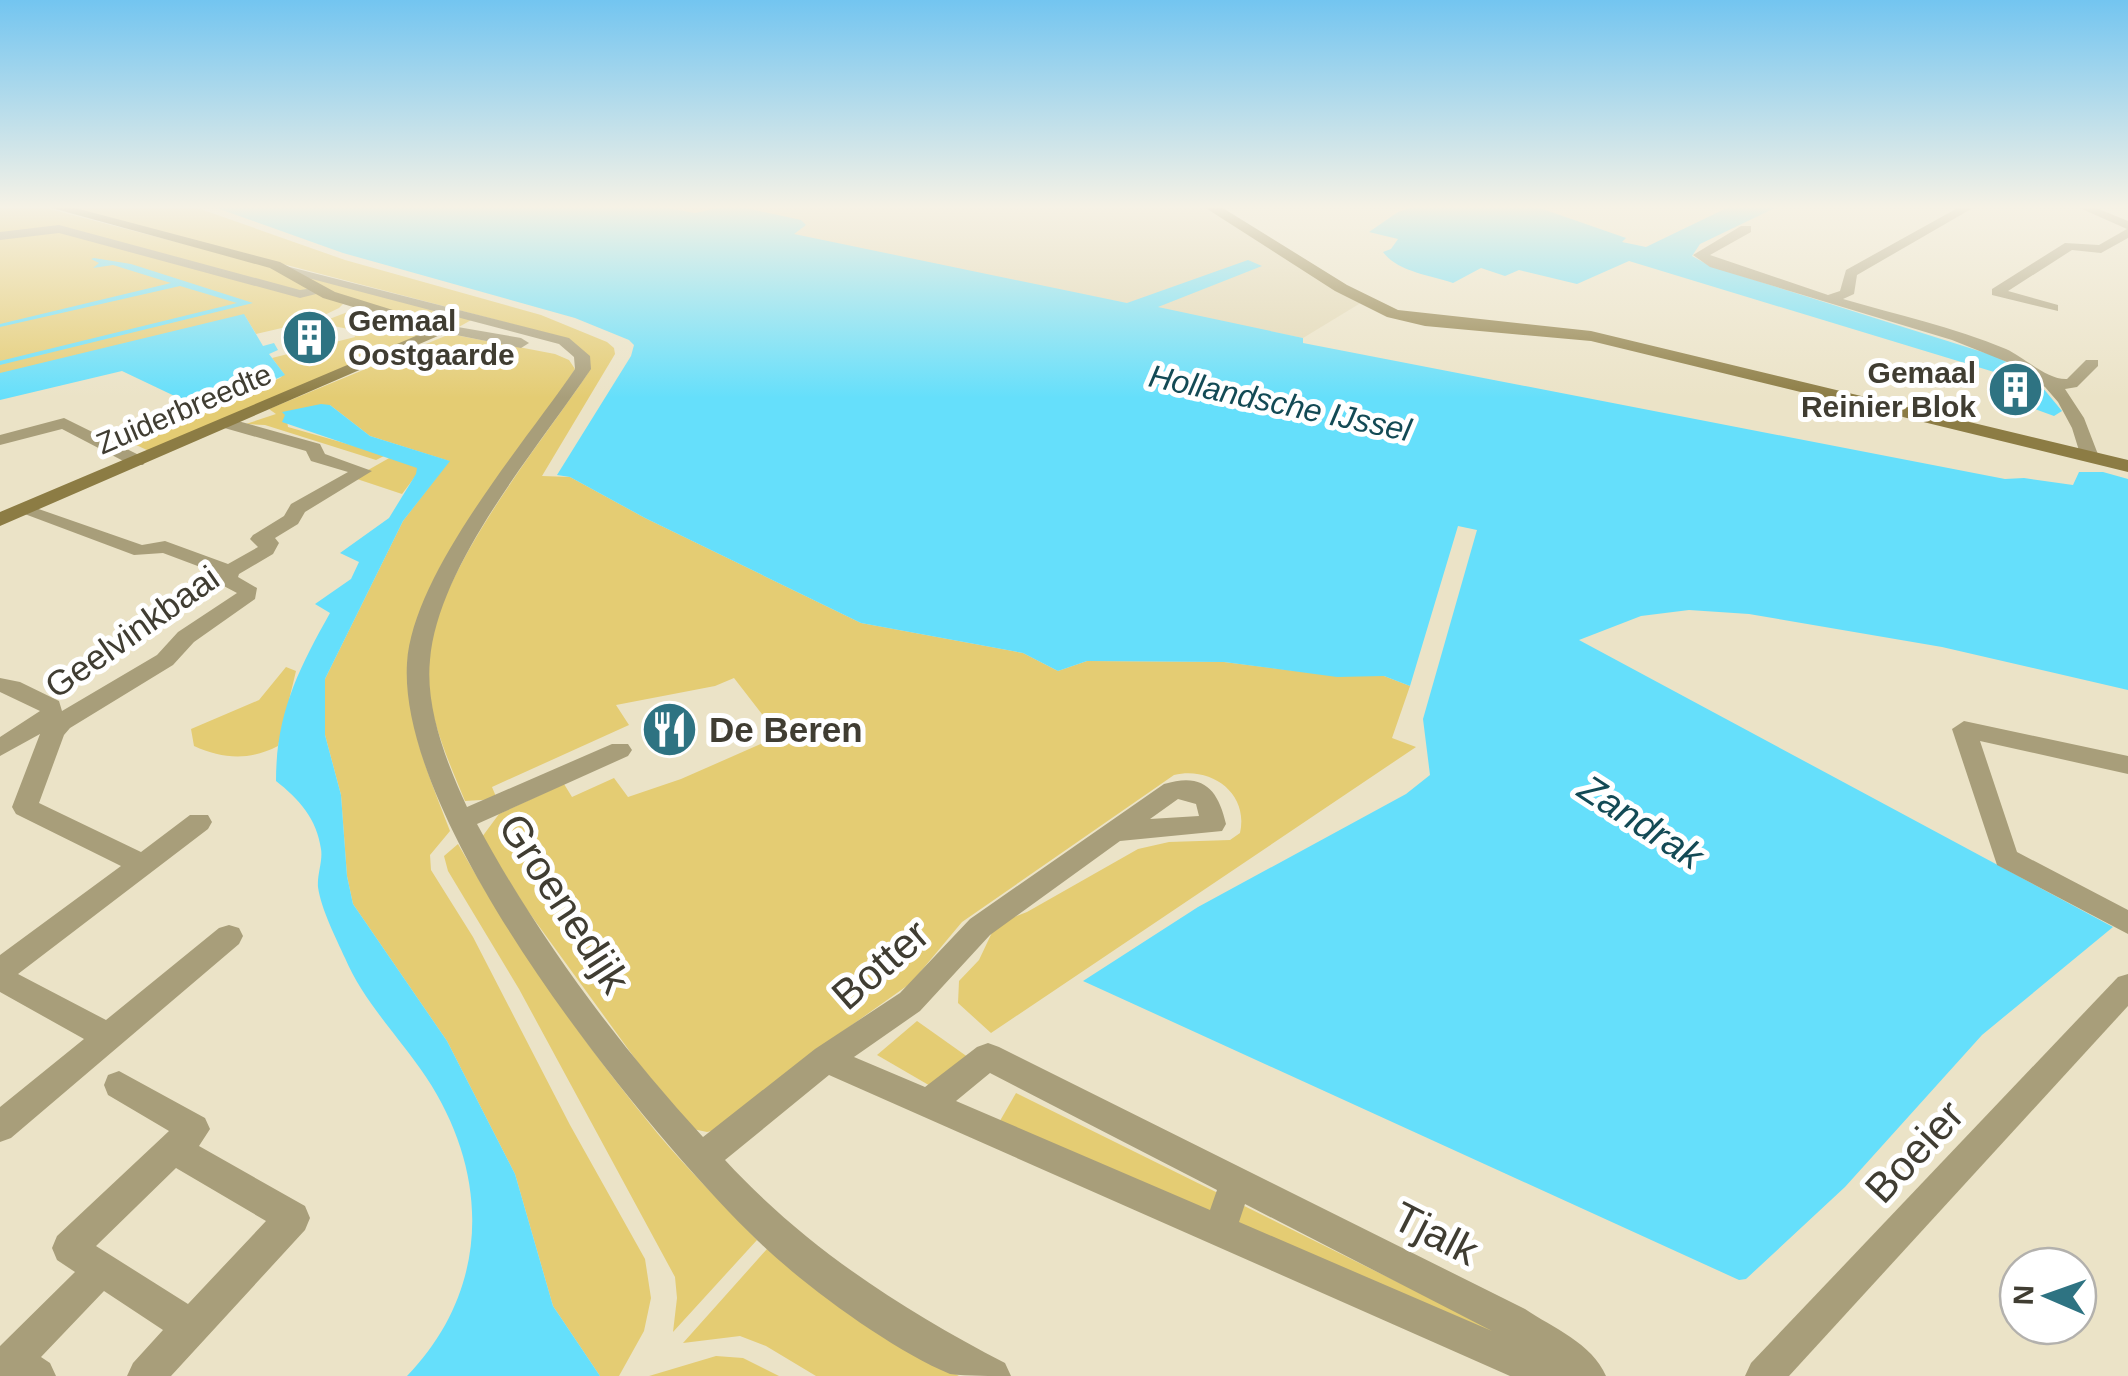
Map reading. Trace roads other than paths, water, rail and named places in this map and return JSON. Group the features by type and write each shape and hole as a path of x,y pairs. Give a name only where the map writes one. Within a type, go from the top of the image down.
{"street":[{"path":"206,269 300,294 321,291"},
{"path":"282,269 321,291 446,329 555,349 574,346"},
{"path":"291,269 574,346"},
{"path":"1313,269 1393,314 1425,321 1591,336 2128,466"},
{"path":"1731,269 1979,345 2018,362 2052,384 2078,424 2090,457"},
{"path":"1827,299 1847,294 1851,273 1858,269"},
{"path":"2033,269 1997,292 2053,308"},
{"name":"Zuiderbreedte","path":"0,520 446,329"},
{"name":"Groenedijk","path":"574,346 582,356 583,368 483,514 439,595 422,636 418,664 423,714 434,755 462,820 553,972 612,1053 700,1160 773,1232 829,1276 886,1318 992,1376"},
{"path":"2052,384 2071,384 2092,363"},
{"path":"23,510 141,550 165,548 230,571 266,550 269,543 260,539 290,520 298,508 363,471 317,457 314,448 227,422"},
{"path":"3,442 64,423 137,461"},
{"name":"Geelvinkbaai","path":"0,748 165,660 186,636 248,595 247,588 227,580 230,571"},
{"path":"0,685 51,707 56,720"},
{"name":"Geelvinkbaai","path":"56,720 25,807 142,864"},
{"path":"2128,765 1964,729 2006,858 2128,923"},
{"path":"462,820 620,750"},
{"path":"106,1036 0,975 199,822"},
{"name":"Botter","path":"700,1160 826,1059 910,1002 980,927 1114,832"},
{"path":"0,1128 228,936"},
{"name":"Boeier","path":"1764,1376 2128,986"},
{"name":"Tjalk","path":"931,1102 988,1057 1512,1322 1574,1362 1586,1376"},
{"path":"826,1059 1554,1376"},
{"path":"119,1085 194,1129 68,1248 191,1327"},
{"path":"146,1376 293,1218 173,1149"},
{"path":"1220,1230 1236,1183"},
{"path":"16,1370 102,1269"}],"water":[{"path":"127,269 147,269 253,303 0,365 0,361 237,303 180,286 0,327 171,283"},
{"path":"401,269 964,269 1127,303 1222,269 1254,269 1158,307 1303,338 1303,343 2005,479 2073,485 2079,472 2103,472 2128,479 2128,690 1942,647 1749,614 1689,610 1641,616 1579,640 2113,927 1982,1035 1845,1187 1746,1279 1739,1280 1083,981 1198,907 1406,794 1430,775 1423,719 1477,530 1458,526 1410,686 1384,676 1337,677 1224,662 1087,661 1058,671 1023,653 861,623 645,518 570,477 557,475 631,356 634,345 575,318"},
{"path":"1409,269 1479,269 1453,283"},
{"path":"1485,269 1610,269 1577,284 1519,270 1505,276"},
{"path":"1656,269 1720,269 1995,356 2033,376 2062,411 2054,416 2032,408 2004,375"},
{"path":"244,314 263,346 274,343 278,350 269,354 285,375 204,410 122,371 0,400 0,373"},
{"path":"330,405 370,436 450,461 403,521 325,679 325,735 341,795 347,876 353,904 447,1041 515,1174 553,1306 600,1376 407,1376 434,1342 454,1307 467,1269 472,1231 462,1153 447,1114 426,1077 353,974 320,896 321,854 316,828 299,803 276,781 280,734 291,693 330,613 315,604 351,579 359,562 340,553 389,518 417,468 282,422 282,412"}],"place":[{"name":"Gemaal Oostgaarde","path":"309,338"},
{"name":"Gemaal Reinier Blok","path":"2015,390"},
{"name":"De Beren","path":"670,730"}],"water label":[{"name":"Hollandsche IJssel","path":"1280,403"},
{"name":"Zandrak","path":"1641,822"}]}
